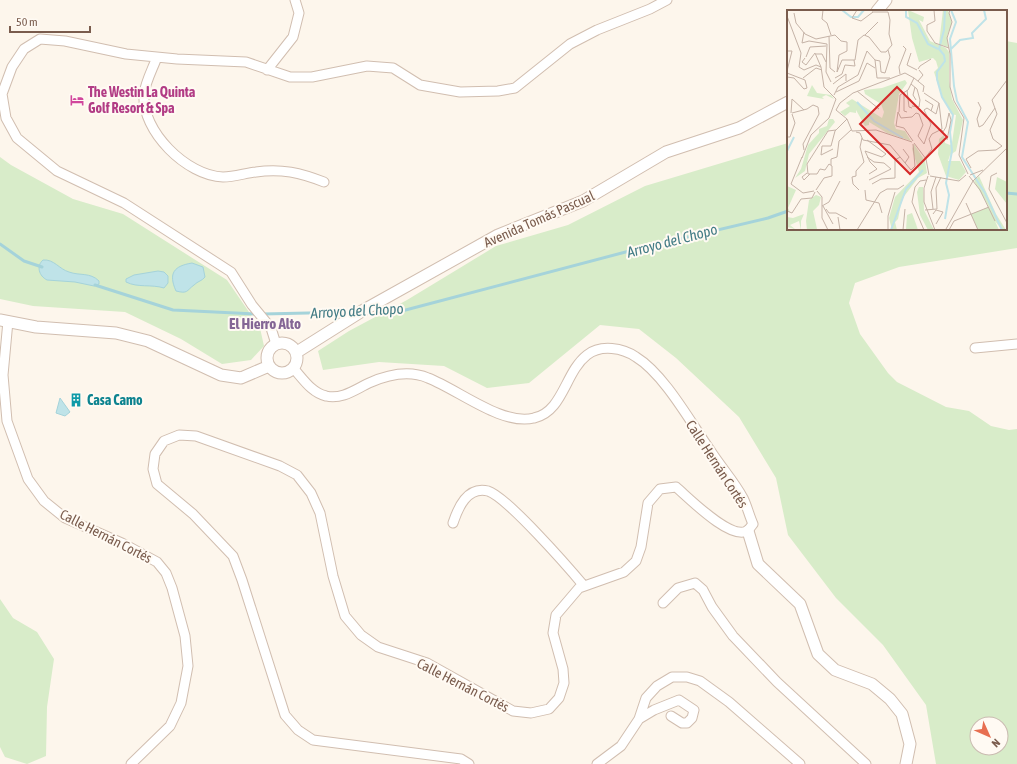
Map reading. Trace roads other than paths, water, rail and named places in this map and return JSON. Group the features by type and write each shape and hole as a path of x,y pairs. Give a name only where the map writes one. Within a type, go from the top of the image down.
{"street":[{"path":"267,70 293,37 299,13 295,0"},
{"path":"276,344 271,328 252,305 230,272 124,203 57,171 17,138 6,118 2,94 12,66 24,49 40,39 65,41 126,54 246,62 290,77 312,77 367,66 392,68 420,85 460,92 498,92 515,88 570,44 597,30 650,9 667,0"},
{"path":"878,10 886,0"},
{"path":"157,57 144,93 145,112 156,134 178,158 200,172 223,177 262,171 286,170 303,174 324,182"},
{"name":"Avenida Tomás Pascual","path":"297,352 362,312 498,235 583,201 666,152 739,128 787,103"},
{"path":"4,320 36,327 116,333 148,341 221,375 241,378 269,366"},
{"name":"Calle Hernán Cortés","path":"4,320 3,375 7,421 28,479 44,501 65,518 122,543 157,562 166,574 172,588 185,636 188,666 181,703 170,726 131,764"},
{"path":"289,343 297,352 298,361 294,369 286,374 276,372 269,366 266,358 269,349 276,344 289,343"},
{"path":"975,348 1017,344"},
{"name":"Calle Hernán Cortés","path":"294,369 311,388 326,396 344,396 371,382 402,373 427,377 508,418 525,420 541,417 556,404 573,369 588,354 603,348 621,350 637,357 659,377 743,498 753,524 748,530 742,532 721,527 676,488 660,489 648,503 641,547 636,561 624,572 579,588 556,615 554,633 563,669 564,683 559,698 549,709 531,713 513,711 427,663 378,647 361,635 345,616 333,576 320,513 311,493 296,475 280,466 196,436 178,435 164,442 155,454 153,469 157,484 193,514 233,556 285,715 298,730 313,740 461,759 469,764"},
{"path":"452,523 464,498 473,492 487,491 499,498 521,518 584,586"},
{"path":"748,530 758,564 800,604 818,654 835,670 872,684 890,699 902,714 910,744 906,764"},
{"path":"663,603 678,588 694,583 703,590 712,607 733,636 777,682 866,764"},
{"path":"597,764 621,746 639,720 646,698 657,686 672,678 687,677 700,681 730,702 800,764"},
{"path":"639,720 654,710 679,700 694,710 692,718 687,723 682,723 671,716"}],"water":[{"path":"43,260 50,261 69,272 92,276 99,281 99,284 94,286 75,282 47,280 39,271"},
{"path":"192,263 203,267 205,277 186,291 176,291 173,279 174,271 181,266"},
{"path":"158,271 164,272 168,276 168,283 164,288 135,285 126,282 126,279 134,275"},
{"path":"60,398 70,412 65,416 56,413"}],"waterway":[{"name":"Arroyo del Chopo","path":"1007,193 1017,194"},
{"name":"Arroyo del Chopo","path":"369,312 398,312 637,249 768,218 787,211"},
{"name":"Arroyo del Chopo","path":"0,244 24,261 42,267"},
{"name":"Arroyo del Chopo","path":"95,285 173,310 257,314"},
{"name":"Arroyo del Chopo","path":"263,314 353,312"}],"place":[{"name":"The Westin La Quinta Golf Resort & Spa","path":"77,100"},
{"name":"Casa Camo","path":"76,400"}],"district":[{"name":"El Hierro Alto","path":"265,324"}]}
